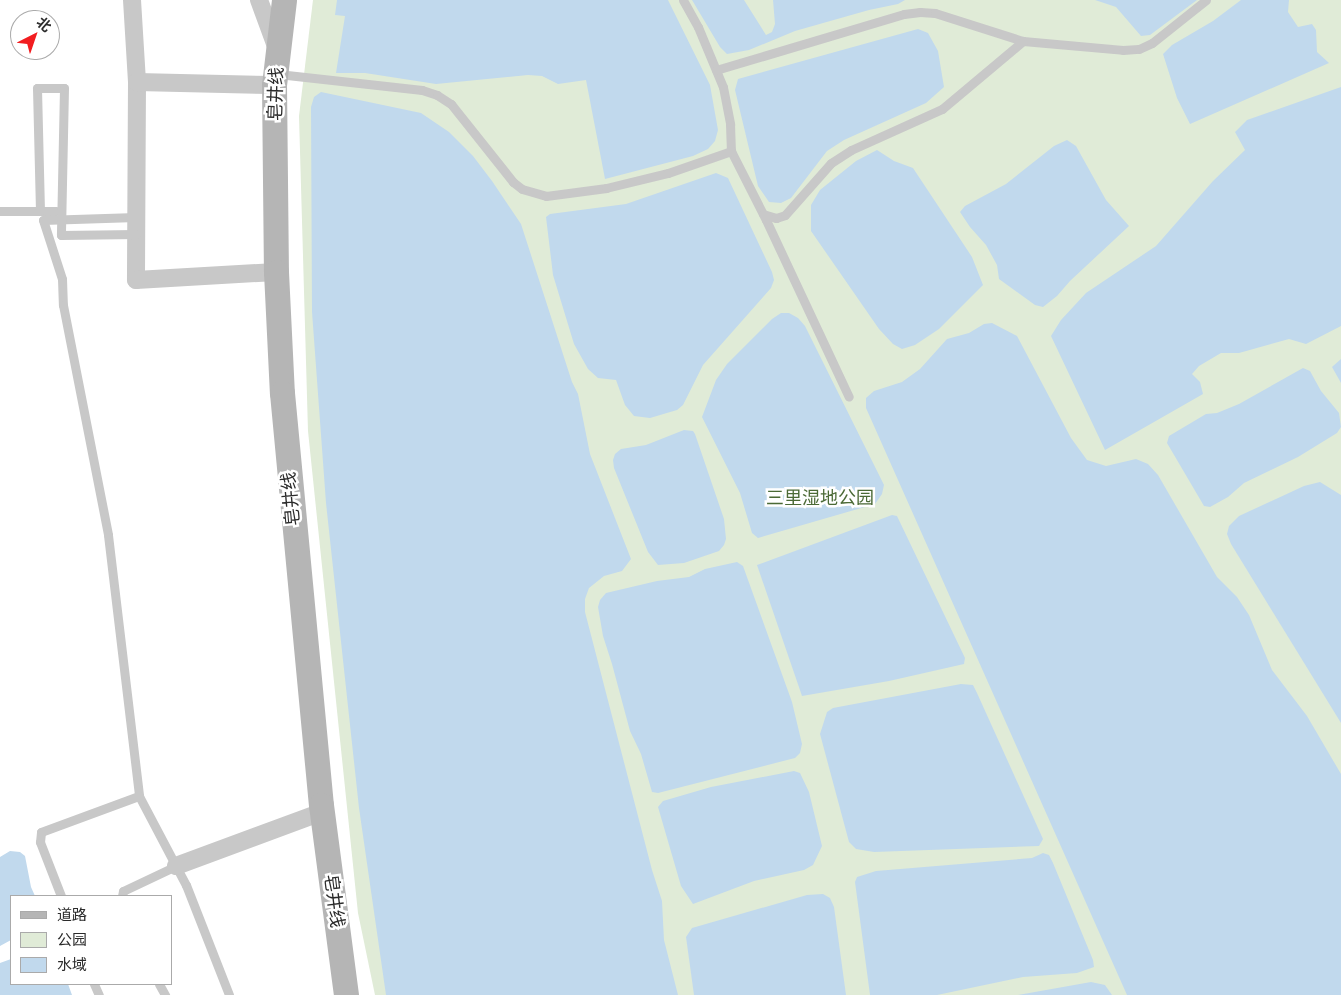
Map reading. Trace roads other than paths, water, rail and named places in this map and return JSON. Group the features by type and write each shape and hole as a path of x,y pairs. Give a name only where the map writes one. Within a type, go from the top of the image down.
{"street":[{"path":"132,0 137,82 136,280 276,272"},
{"path":"137,82 276,70 259,0"},
{"name":"皂井线","path":"284,0 276,70 276,272 282,393 322,812 346,995"},
{"path":"176,866 322,812"}],"lane":[{"path":"683,0 723,87 730,124 731,152 763,214 849,397"},
{"path":"716,70 904,14 920,12 935,13 1023,41 1123,50 1139,49 1152,43 1206,0"},
{"path":"763,214 776,218 784,215 831,163 851,150 930,117 1023,41"},
{"path":"276,70 422,90 437,96 451,104 513,182 522,189 546,196 606,188 668,173 731,152"},
{"path":"40,211 37,88 64,88 61,236 136,225"},
{"path":"0,211 56,211"},
{"path":"136,225 43,220 62,279 63,305 108,535 139,796 186,885 229,995"},
{"path":"61,895 40,842 41,832 47,828 139,796"},
{"path":"122,895 122,891 176,866"}],"water":[{"path":"337,0 668,0 710,85 718,130 715,141 708,149 693,156 605,179 586,80 558,84 542,76 528,75 436,84 365,73 336,73 345,16 335,15"},
{"path":"692,0 744,0 766,35 772,32 775,24 773,0 905,0 898,4 869,10 795,31 749,50 727,54 720,47"},
{"path":"1095,0 1197,0 1150,35 1141,36 1116,7"},
{"path":"1241,0 1289,0 1288,12 1298,27 1312,24 1316,30 1317,52 1329,63 1190,124 1177,98 1163,54 1172,45 1213,21"},
{"path":"918,29 928,33 938,51 944,87 926,103 844,140 827,151 791,198 781,203 769,202 758,186 735,90 738,79"},
{"path":"1341,87 1341,326 1306,344 1289,339 1239,353 1221,353 1199,366 1192,374 1200,382 1203,394 1105,450 1051,336 1061,320 1086,293 1156,246 1213,181 1245,150 1235,132 1247,120"},
{"path":"321,92 421,113 449,132 473,156 521,224 572,382 578,394 590,454 631,559 622,571 604,576 589,588 585,599 585,612 652,870 662,901 664,940 678,995 386,995 359,808 326,503 312,312 311,107 314,97"},
{"path":"1067,140 1076,146 1106,200 1129,226 1070,281 1057,296 1043,307 1035,305 999,279 997,265 986,245 960,212 965,206 1006,184 1054,146"},
{"path":"877,150 894,161 913,168 972,257 983,285 939,329 915,345 902,349 893,344 879,329 811,231 811,205 820,190 856,161"},
{"path":"716,173 728,178 774,280 771,288 703,365 683,405 677,410 650,418 634,416 625,405 616,380 598,378 588,369 574,344 553,275 546,217 550,214 626,204"},
{"path":"781,313 789,313 798,318 805,326 884,485 882,494 875,504 758,538 752,533 740,493 702,417 716,380 727,364 772,319"},
{"path":"992,323 1017,336 1071,438 1087,460 1106,466 1136,459 1148,464 1158,475 1217,577 1237,597 1249,615 1272,670 1307,716 1341,774 1341,995 1127,995 866,408 866,398 874,391 902,382 920,369 947,339 969,333 984,324"},
{"path":"1341,359 1341,383 1332,367"},
{"path":"1303,368 1310,371 1321,391 1339,413 1341,427 1337,433 1298,457 1244,483 1228,497 1210,507 1204,506 1167,443 1169,436 1206,414 1217,413 1239,404"},
{"path":"684,430 693,431 695,434 724,519 726,539 719,551 684,563 658,565 648,552 614,468 613,460 615,454 621,449 646,445"},
{"path":"1320,482 1341,495 1341,723 1231,544 1227,534 1229,526 1239,516 1304,486"},
{"path":"892,515 897,516 965,658 964,664 889,681 802,696 757,565"},
{"path":"737,562 743,566 792,702 802,744 800,753 795,758 658,793 652,792 641,754 630,731 603,636 598,607 600,600 606,593 657,581 689,577 705,569"},
{"path":"961,684 973,685 977,693 1043,839 1039,846 874,852 856,849 849,842 820,734 827,712 833,708"},
{"path":"794,771 800,773 809,792 822,846 813,865 804,870 754,881 693,904 681,886 658,807 663,801 711,787"},
{"path":"10,851 20,852 25,856 31,887 35,895 10,895 10,941 0,946 0,857"},
{"path":"1043,853 1049,855 1053,863 1093,960 1094,967 1077,973 1023,977 937,995 870,995 855,882 857,877 876,871 1032,858"},
{"path":"823,894 830,898 834,907 846,995 694,995 686,937 692,928 807,895"},
{"path":"10,959 10,985 68,985 72,995 0,995 0,963"},
{"path":"1091,982 1105,985 1112,995 1018,995"}],"park label":[{"name":"三里湿地公园","path":"820,498"}]}
